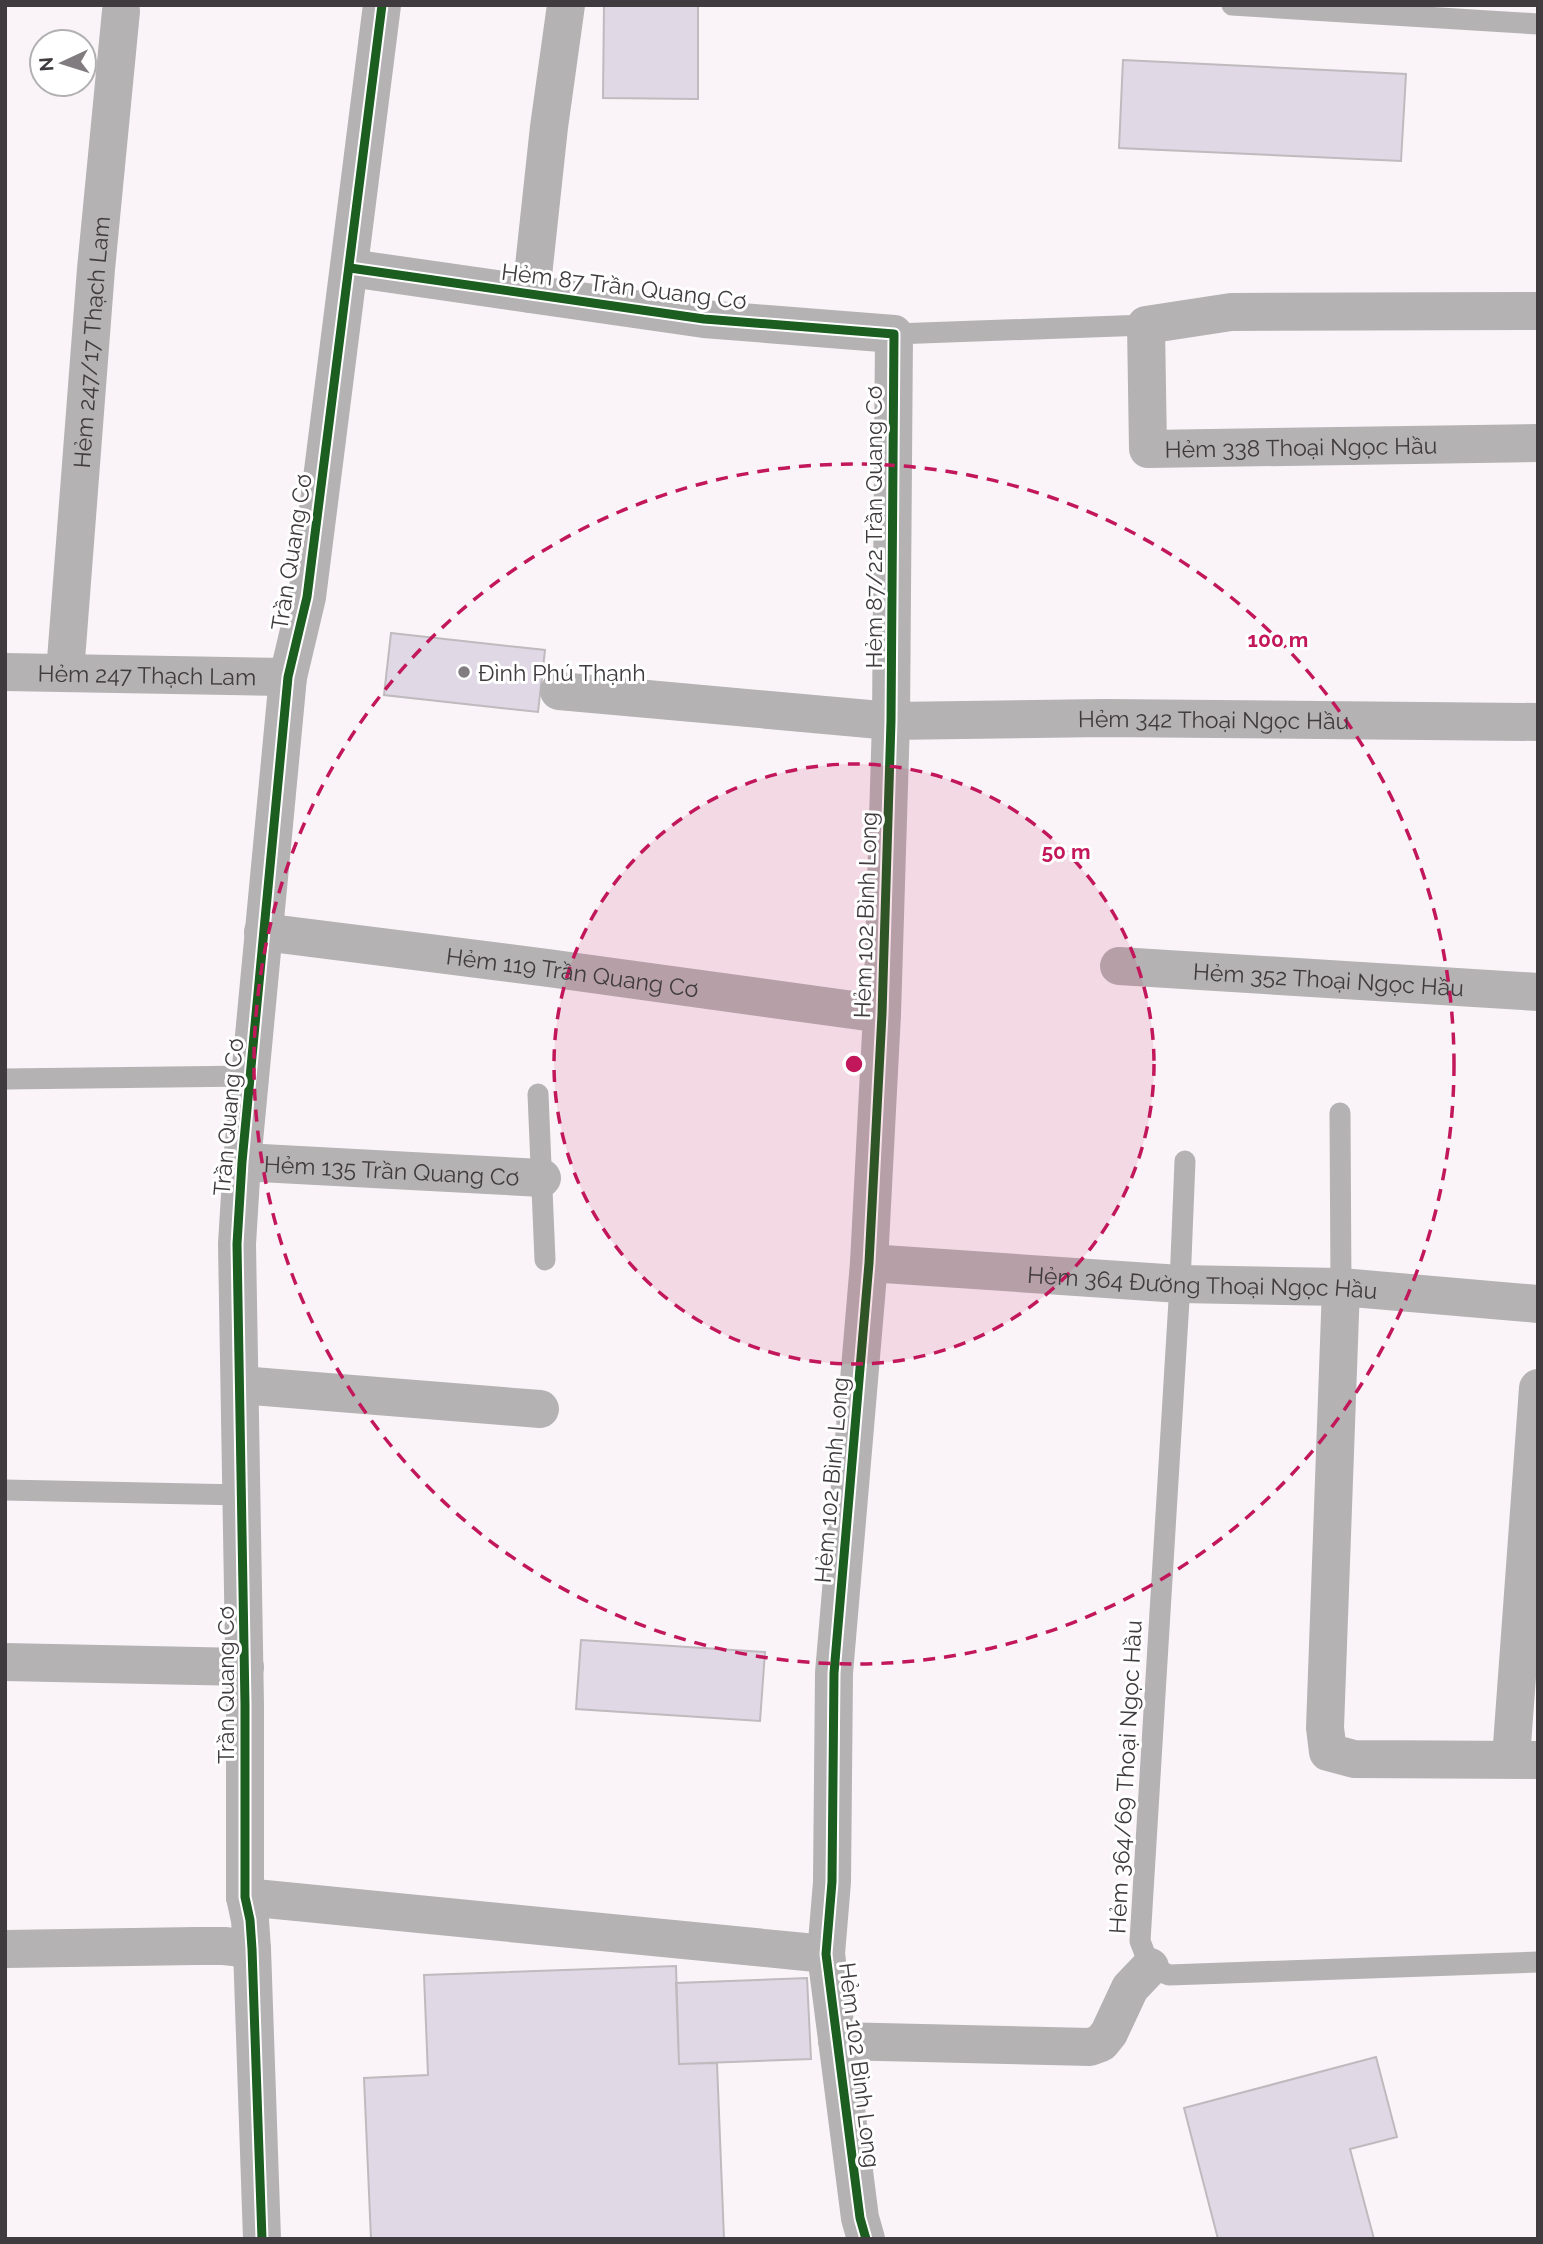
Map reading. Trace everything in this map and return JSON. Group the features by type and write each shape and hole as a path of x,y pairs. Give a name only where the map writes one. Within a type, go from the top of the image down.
{"street":[{"name":"Trần Quang Cơ","path":"261,2239 252,1949 245,1897 245,1667 237,1244 242,1162 288,677 307,597 382,5"},
{"path":"531,294 549,127 566,5"},
{"name":"Hẻm 247/17 Thạch Lam","path":"65,673 96,269 121,11"},
{"name":"Hẻm 87 Trần Quang Cơ","path":"350,268 704,319 894,334"},
{"path":"1146,325 1231,312 1538,311"},
{"name":"Hẻm 338 Thoại Ngọc Hầu","path":"1146,325 1148,449 1538,443"},
{"name":"Hẻm 87/22 Trần Quang Cơ","path":"891,721 894,334"},
{"name":"Hẻm 247 Thạch Lam","path":"5,672 288,677"},
{"name":"Hẻm 342 Thoại Ngọc Hầu","path":"559,691 891,721 1105,718 1538,722"},
{"name":"Hẻm 102 Bình Long","path":"866,2239 860,2218 826,1954 832,1882 834,1673 869,1263 882,1014 891,721"},
{"name":"Hẻm 119 Trần Quang Cơ","path":"263,932 882,1014"},
{"name":"Hẻm 352 Thoại Ngọc Hầu","path":"1119,966 1538,992"},
{"name":"Hẻm 135 Trần Quang Cơ","path":"242,1162 542,1178"},
{"name":"Hẻm 364 Đường Thoại Ngọc Hầu","path":"869,1263 1180,1284 1340,1287 1538,1304"},
{"path":"1340,1287 1325,1728 1328,1752 1354,1759 1524,1759 1538,1388"},
{"path":"240,1385 540,1409"},
{"path":"5,1662 245,1667"},
{"path":"245,1897 826,1954"},
{"path":"5,1949 183,1946 252,1949"},
{"path":"837,2041 1090,2047 1101,2043 1109,2034 1130,1988 1150,1967"}],"lane":[{"path":"1232,5 1538,24"},
{"path":"894,334 1146,325"},
{"path":"5,1079 250,1076"},
{"name":"Hẻm 135 Trần Quang Cơ","path":"538,1094 545,1259"},
{"path":"1340,1113 1340,1287"},
{"name":"Hẻm 364/69 Thoại Ngọc Hầu","path":"1150,1967 1140,1941 1185,1161"},
{"path":"5,1490 242,1495"},
{"path":"1150,1967 1168,1975 1538,1962"}],"building":[{"path":"604,5 698,5 698,99 603,98"},
{"path":"1123,60 1406,74 1401,161 1119,148"},
{"name":"Đình Phú Thạnh","path":"391,633 545,650 538,712 384,695"},
{"path":"581,1640 765,1652 760,1721 576,1709"},
{"path":"676,1966 679,2064 717,2063 724,2239 371,2239 364,2078 428,2075 424,1975"},
{"path":"807,1978 811,2059 679,2064 676,1983"},
{"path":"1376,2057 1397,2137 1350,2149 1374,2239 1218,2239 1184,2108"}],"cycle path":[{"path":"262,2239 252,1949 245,1897 245,1705 237,1244 242,1162 288,677 307,597 382,5"},
{"path":"350,268 704,319 894,334 891,721 882,1014 869,1263 834,1673 832,1882 826,1954 860,2218 866,2239"}],"place":[{"name":"Đình Phú Thạnh","path":"464,672"}]}
